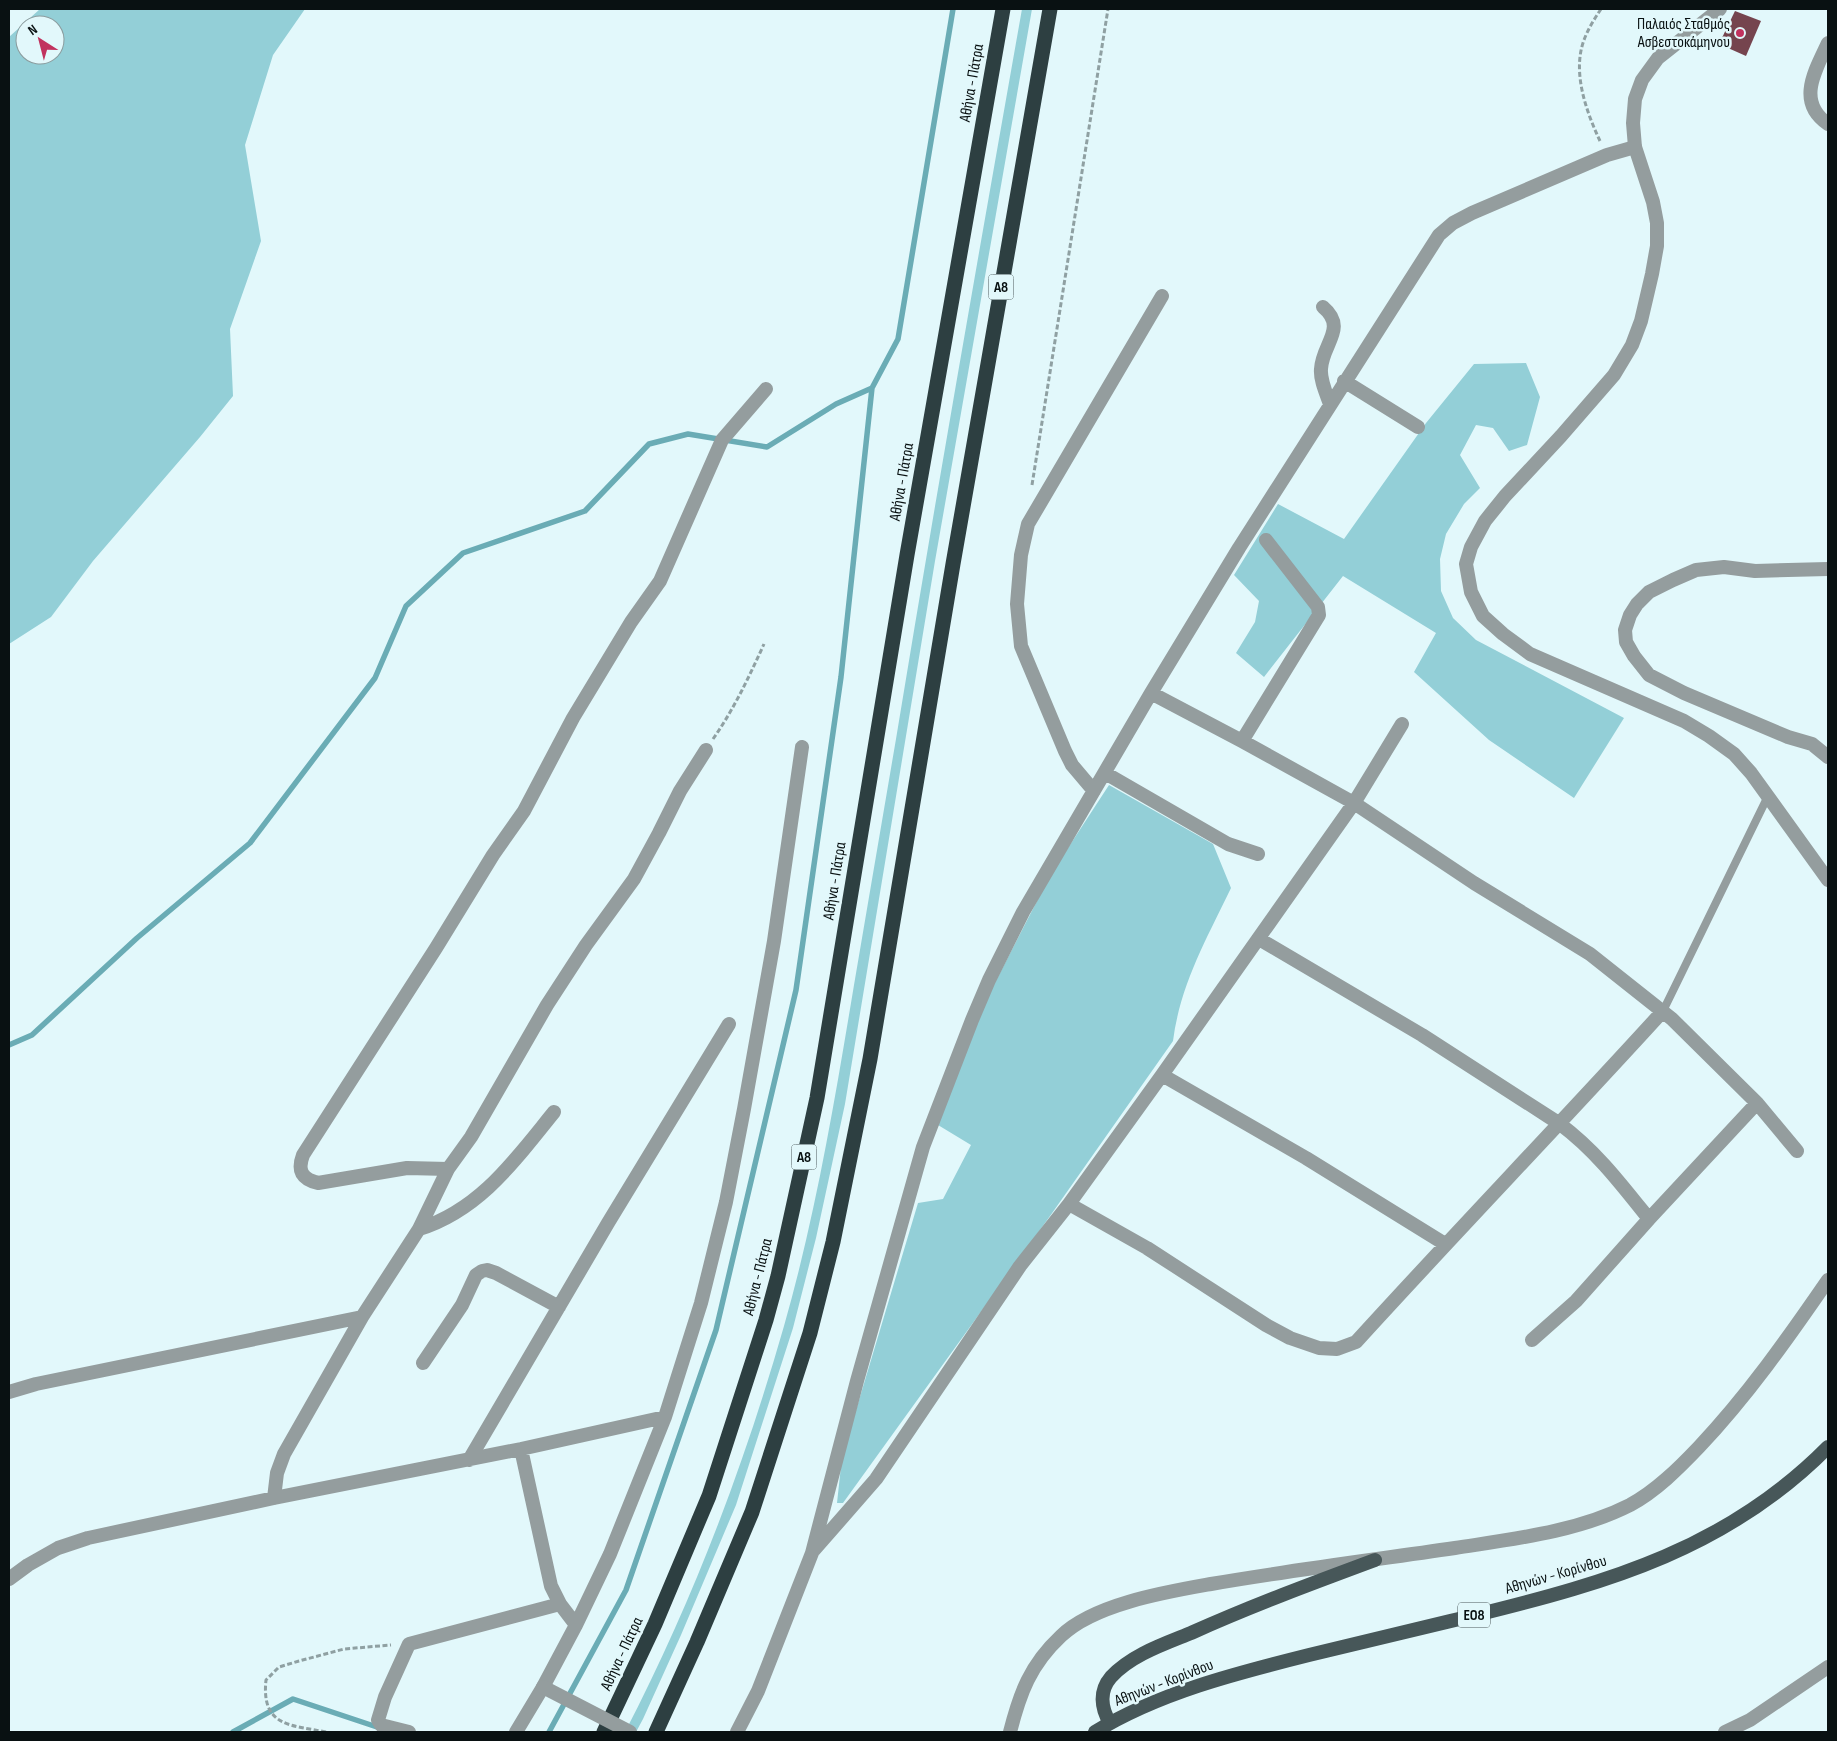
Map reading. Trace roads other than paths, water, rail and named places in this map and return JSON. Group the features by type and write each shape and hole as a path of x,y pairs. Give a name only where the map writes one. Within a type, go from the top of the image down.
{"highway":[{"name":"Αθήνα - Πάτρα","path":"604,1732 655,1624 709,1496 761,1337 778,1276 817,1098 907,555 1003,9"},
{"name":"Α8","path":"656,1732 697,1642 752,1512 810,1333 833,1242 869,1069 953,564 1050,9"}],"main road":[{"name":"Αθηνών - Κορίνθου","path":"1095,1732 1148,1705 1259,1668 1555,1595 1626,1573 1683,1549 1733,1523 1787,1485 1828,1447"},
{"path":"1110,1723 1104,1714 1103,1692 1111,1678 1130,1662 1150,1650 1246,1609 1375,1560"}],"street":[{"path":"1720,9 1658,58 1642,80 1635,99 1634,147 1653,202 1657,223 1657,246 1641,321 1632,345 1614,375 1562,436 1505,496 1485,521 1471,547 1466,564 1471,592 1483,616 1530,654 1684,721 1734,754 1751,773 1828,880"},
{"path":"1828,43 1810,88 1810,97 1819,118 1828,124"},
{"path":"737,1732 758,1691 812,1553 857,1382 923,1147 989,980 1023,912 1151,693 1239,548 1439,235 1453,223 1472,213 1607,156 1634,147"},
{"path":"1094,792 1072,764 1065,751 1021,646 1017,604 1021,555 1028,524 1162,296"},
{"path":"1323,307 1335,322 1332,336 1323,357 1321,370 1330,404"},
{"path":"1344,381 1418,428"},
{"path":"448,1169 407,1168 318,1183 308,1180 301,1173 299,1164 493,855 524,811 572,718 631,622 660,581 722,440 766,389"},
{"path":"1242,741 1319,615 1318,607 1266,540"},
{"path":"1828,570 1755,570 1724,567 1696,570 1650,592 1637,604 1630,615 1625,630 1626,642 1634,656 1650,674 1684,693 1788,737 1812,744 1828,757"},
{"path":"1151,693 1354,803 1474,883 1590,954 1663,1012 1757,1102 1797,1151"},
{"path":"812,1553 876,1478 1014,1274 1069,1204 1354,803 1402,724"},
{"path":"516,1732 543,1687 576,1625 610,1554 665,1417 701,1303 726,1202 774,941 802,747"},
{"path":"274,1498 277,1473 284,1454 362,1316 419,1229 448,1169 472,1137 547,1005 634,879 680,791 706,750"},
{"path":"1105,773 1228,844 1258,854"},
{"path":"1259,939 1422,1035 1560,1124 1580,1139 1607,1166 1649,1219"},
{"path":"1069,1204 1154,1253 1266,1325 1290,1338 1319,1348 1337,1349 1356,1342 1445,1244 1560,1124 1663,1012"},
{"path":"469,1460 729,1024"},
{"path":"1162,1075 1306,1158 1445,1244"},
{"path":"1532,1340 1576,1301 1757,1102"},
{"path":"419,1229 438,1223 466,1207 484,1193 531,1141 554,1112"},
{"path":"422,1363 462,1306 476,1275 482,1271 487,1270 496,1273 559,1307"},
{"path":"1010,1732 1017,1705 1029,1675 1062,1635 1082,1620 1106,1610 1140,1599 1188,1588 1551,1531 1601,1517 1632,1503 1656,1487 1682,1464 1723,1421 1766,1369 1828,1280"},
{"path":"9,1392 36,1384 362,1316"},
{"path":"9,1579 28,1565 58,1548 88,1538 274,1498 521,1450 665,1417"},
{"path":"521,1450 551,1586 560,1604 576,1625"},
{"path":"409,1732 381,1725 378,1720 385,1697 409,1644 560,1604"},
{"path":"1725,1732 1750,1720 1828,1666"},
{"path":"543,1687 630,1732"}],"lane":[{"path":"1663,1012 1768,796"}],"waterway":[{"path":"549,1732 626,1590 716,1330 796,990 841,677 872,388 898,339 953,9"},
{"path":"9,1045 32,1035 137,938 250,843 375,678 406,606 463,553 585,511 649,444 688,434 767,447 836,404 872,388"},
{"path":"233,1732 293,1699 380,1728"}],"place":[{"name":"Παλαιός Σταθμός Ασβεστοκάμηνου","path":"1740,33"}]}
